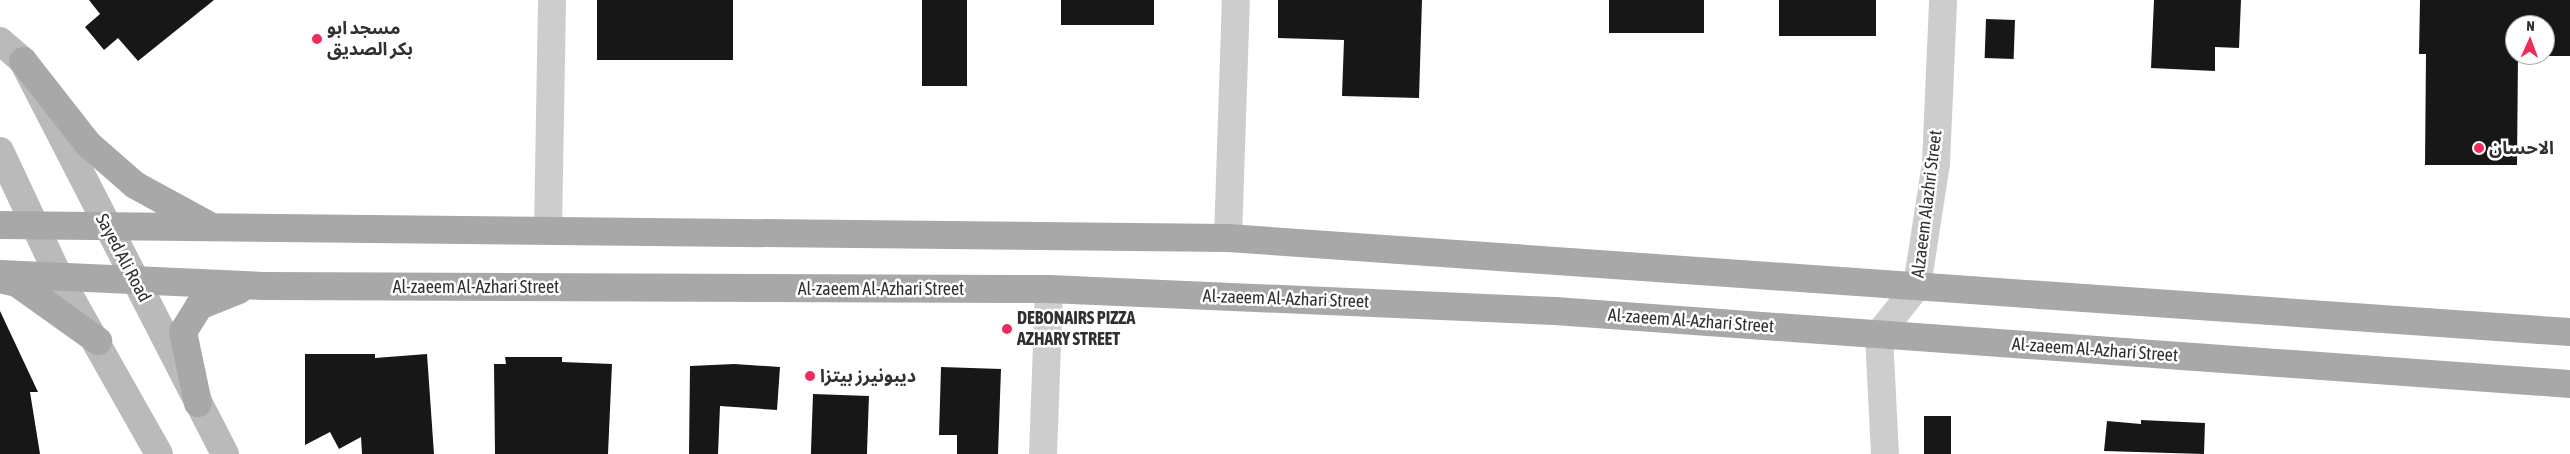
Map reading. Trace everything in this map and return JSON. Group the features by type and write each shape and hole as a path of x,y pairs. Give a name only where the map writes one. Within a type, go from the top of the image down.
{"main road":[{"path":"0,41 23,61 88,144 135,185 212,227"},
{"name":"Sayed Ali Road","path":"23,61 106,226 225,454"},
{"path":"0,151 37,226 60,279 98,341 158,454"},
{"path":"0,225 1228,238 2570,332"},
{"name":"Al-zaeem Al-Azhari Street","path":"0,274 60,279 263,286 1049,290 1555,311 2570,384"},
{"path":"0,279 18,283 98,341"},
{"path":"198,403 183,332 199,306 226,292 263,286"}],"street":[{"path":"548,230 552,0"},
{"path":"1228,238 1236,0"},
{"name":"Alzaeem Alazhri Street","path":"1879,334 1917,286 1936,163 1943,0"},
{"path":"1043,454 1049,290"},
{"path":"1879,334 1885,454"}],"building":[{"path":"89,0 214,0 138,61 118,38 104,50 85,27 100,14"},
{"path":"597,0 733,0 733,60 597,60"},
{"path":"922,0 967,0 967,86 922,86"},
{"path":"1061,0 1154,0 1154,25 1061,25"},
{"path":"1278,0 1422,0 1419,98 1342,96 1344,40 1278,38"},
{"path":"1609,0 1704,0 1704,33 1609,33"},
{"path":"1779,0 1876,0 1876,36 1779,36"},
{"path":"2154,0 2241,0 2239,48 2215,47 2215,71 2151,68"},
{"path":"2420,0 2570,0 2570,56 2555,56 2555,15 2505,15 2505,65 2518,65 2517,165 2425,165 2426,54 2419,54"},
{"path":"1986,19 2015,20 2014,59 1985,58"},
{"path":"0,311 38,392 30,392 40,454 0,454"},
{"path":"305,354 375,354 375,358 427,354 434,454 362,454 361,437 339,449 330,432 305,445"},
{"path":"505,357 562,357 562,362 612,364 608,454 495,454 494,364 506,364"},
{"path":"734,364 780,367 777,410 720,406 718,454 689,454 690,366"},
{"path":"941,367 1001,369 998,454 957,454 957,435 939,435"},
{"path":"813,394 869,396 867,454 811,454"},
{"path":"1924,416 1951,416 1951,454 1924,454"},
{"path":"2141,420 2205,423 2204,454 2104,451 2107,421 2141,424"}],"place":[{"name":"مسجد ابو بكر الصديق","path":"317,39"},
{"name":"الاحسان","path":"2479,148"},
{"name":"DEBONAIRS PIZZA AZHARY STREET","path":"1007,329"},
{"name":"ديبونيرز بيتزا","path":"810,376"}]}
